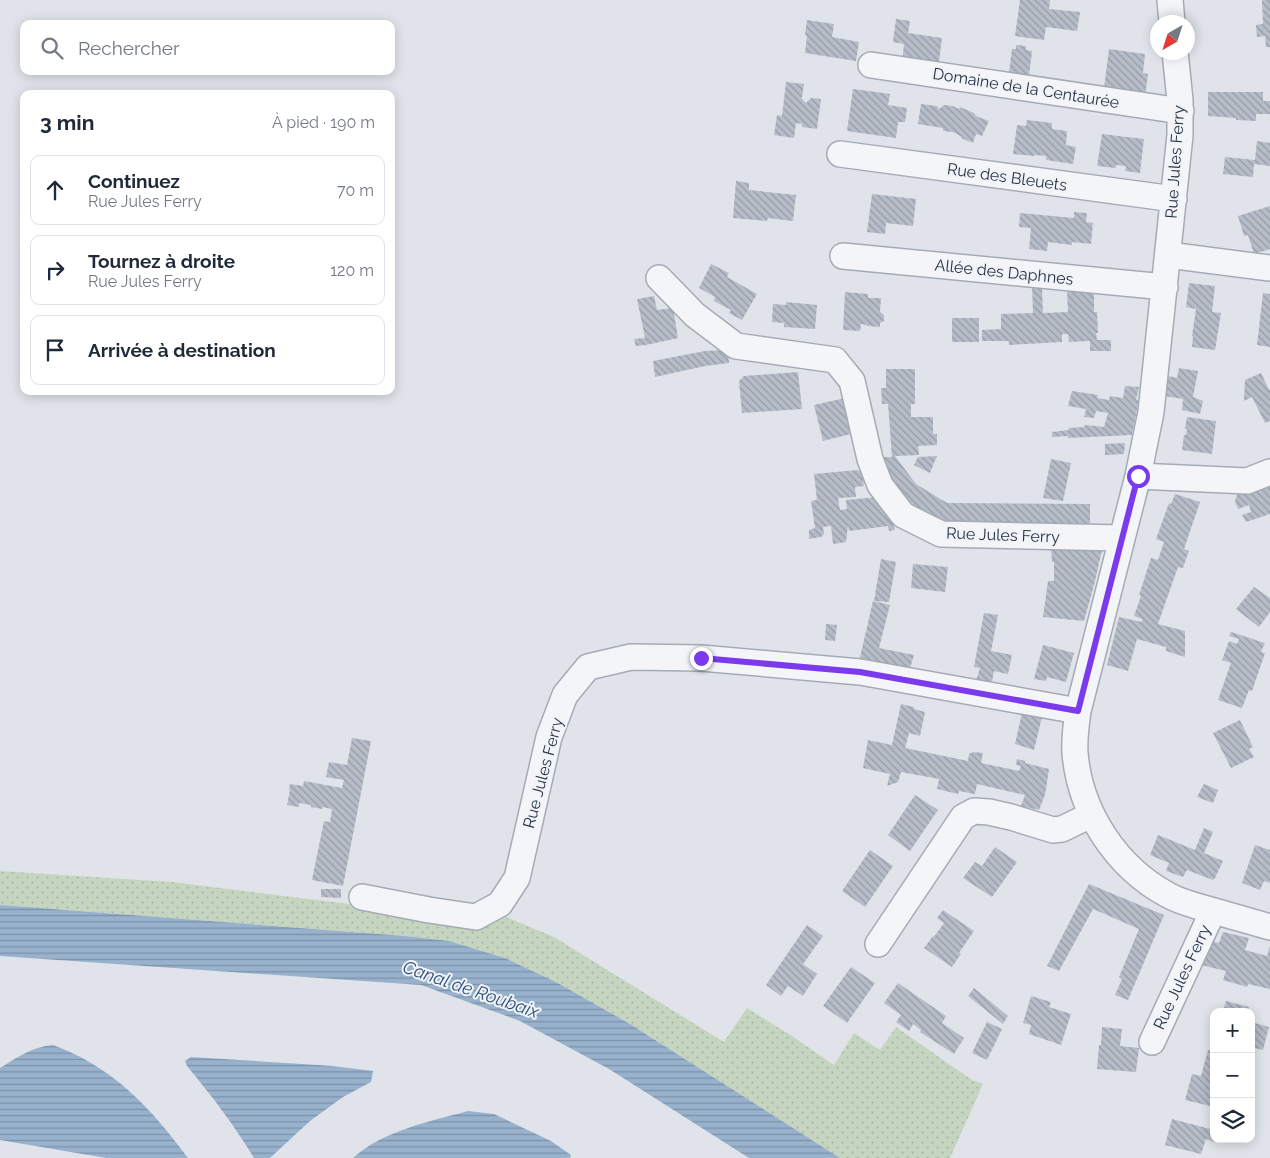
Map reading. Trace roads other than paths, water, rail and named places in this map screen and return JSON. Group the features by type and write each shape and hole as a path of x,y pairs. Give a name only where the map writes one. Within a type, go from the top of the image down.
{"street":[{"path":"1170,0 1171,15"},
{"name":"Rue Jules Ferry","path":"1176,60 1180,134 1151,412 1138,476 1078,711 1075,752 1078,776 1091,815 1114,850 1130,868 1168,896 1188,904 1270,927"},
{"name":"Domaine de la Centaurée","path":"872,65 1180,111"},
{"name":"Rue des Bleuets","path":"840,154 1174,199"},
{"path":"1168,255 1270,268"},
{"name":"Allée des Daphnes","path":"843,256 1165,287"},
{"name":"Rue Jules Ferry","path":"659,278 695,314 736,346 835,360 852,381 870,459 880,485 904,516 941,534 1122,538"},
{"path":"1138,476 1247,481 1270,472"},
{"name":"Rue Jules Ferry","path":"362,897 476,917 500,904 517,878 549,737 565,695 588,667 631,657 651,657 701,658 850,671 1078,711"},
{"path":"878,944 963,817 974,811 989,812 1053,830 1062,829 1091,815"},
{"name":"Rue Jules Ferry","path":"1152,1042 1213,911"}],"water":[{"name":"Canal de Roubaix","path":"0,905 449,941 505,958 556,982 630,1024 840,1158 749,1158 609,1069 520,1021 421,985 0,956"},
{"path":"53,1045 94,1065 129,1091 160,1123 188,1158 106,1158 0,1140 0,1068 31,1050"},
{"path":"191,1057 333,1066 373,1071 371,1082 343,1097 310,1121 270,1158 254,1158 239,1134 187,1066 185,1061"},
{"path":"468,1111 494,1114 551,1141 571,1155 570,1158 353,1158 392,1134 423,1123"}]}
